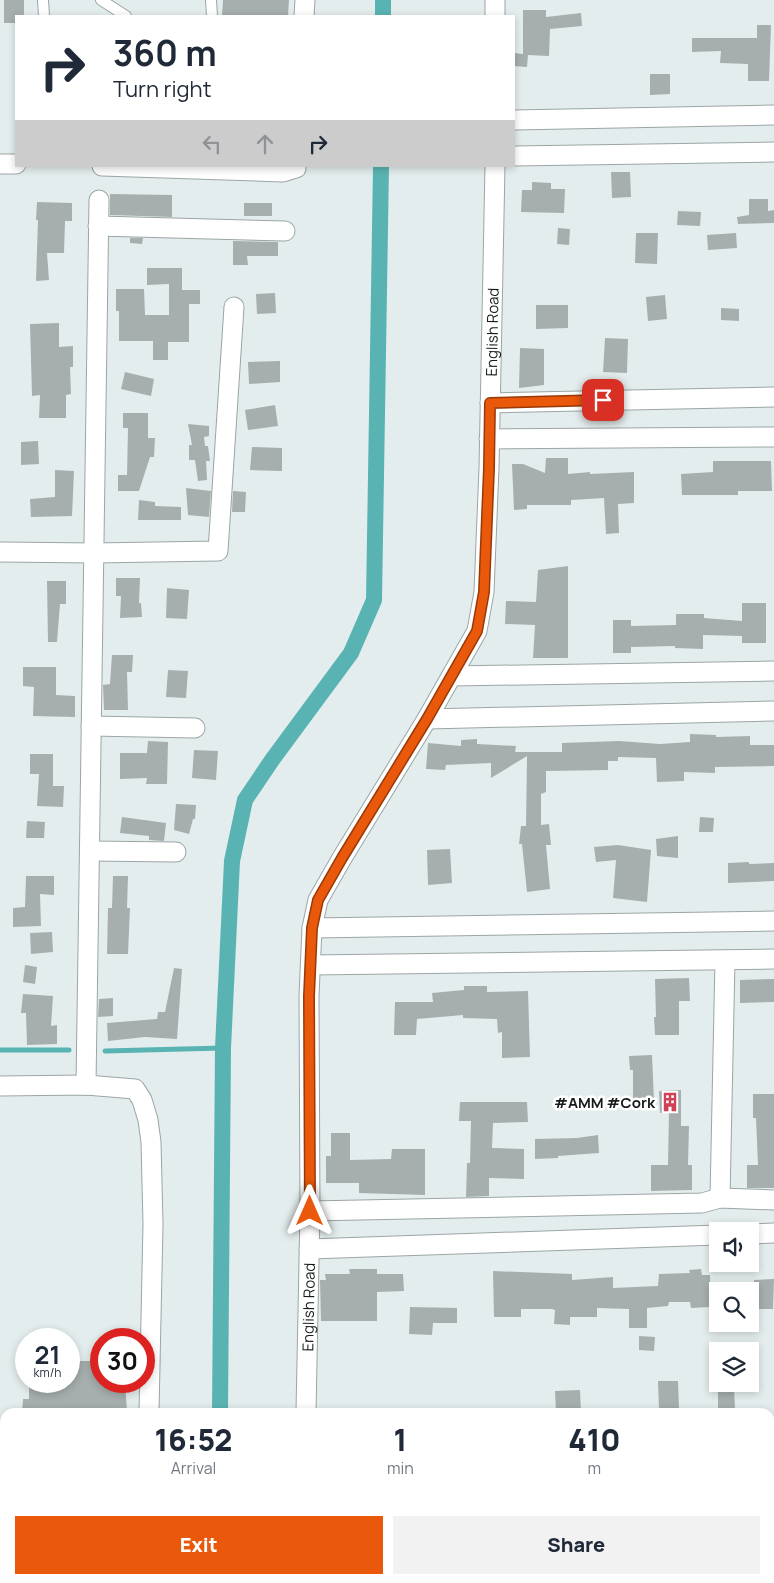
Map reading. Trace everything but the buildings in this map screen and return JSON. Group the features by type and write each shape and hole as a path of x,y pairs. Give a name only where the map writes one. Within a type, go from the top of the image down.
{"street":[{"path":"304,15 305,0"},
{"path":"495,0 495,15"},
{"path":"515,120 774,116"},
{"path":"515,156 774,152"},
{"path":"0,164 15,164"},
{"path":"132,167 283,172 296,167"},
{"name":"English Road","path":"306,1408 310,1211 309,996 312,928 318,900 427,719 477,631 484,592 495,167"},
{"path":"86,1085 99,200"},
{"path":"98,226 286,230"},
{"path":"0,552 218,551 234,307"},
{"path":"490,403 774,397"},
{"path":"489,439 774,437"},
{"path":"452,676 774,671"},
{"path":"427,719 774,711"},
{"path":"92,726 195,728"},
{"path":"90,852 176,852"},
{"path":"312,928 774,921"},
{"path":"311,965 774,959"},
{"path":"720,1198 725,960"},
{"path":"0,1086 86,1085 135,1089 142,1100 148,1120 153,1224 149,1408"},
{"path":"310,1211 702,1203 720,1198 774,1200"},
{"path":"759,1234 774,1233"},
{"path":"308,1249 709,1235"}],"lane":[{"path":"43,0 44,15"},
{"path":"101,0 124,15"},
{"path":"211,0 212,15"}],"waterway":[{"path":"383,0 383,15"},
{"path":"220,1408 223,1048 232,861 245,800 351,653 374,600 381,167"},
{"path":"105,1051 223,1048"},
{"path":"0,1050 69,1050"}],"place":[{"name":"#AMM #Cork","path":"670,1102"}],"route":[{"path":"310,1211 309,996 312,928 318,900 406,755 477,631 484,592 490,403 603,400"}]}
